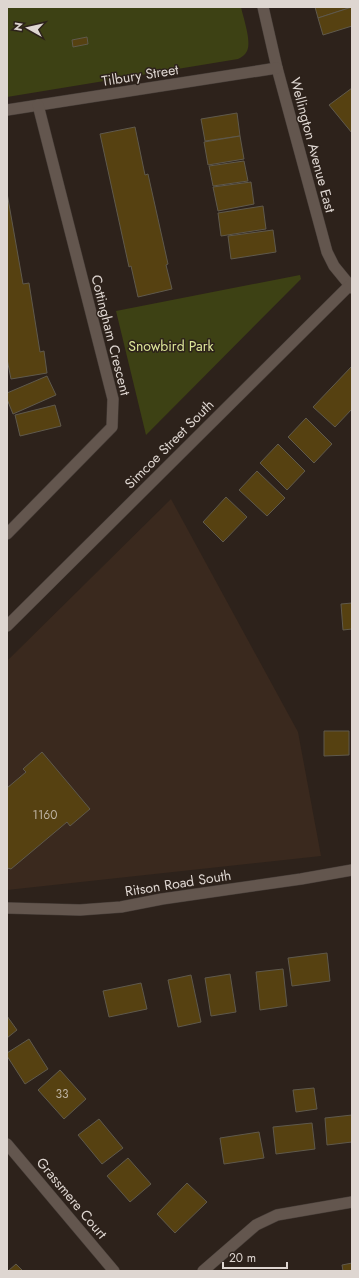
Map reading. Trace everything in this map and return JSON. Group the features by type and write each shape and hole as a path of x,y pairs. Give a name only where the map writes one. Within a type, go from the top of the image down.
{"street":[{"name":"Wellington Avenue East","path":"263,7 277,68 327,252 334,266 351,285"},
{"name":"Tilbury Street","path":"7,110 277,68"},
{"name":"Cottingham Crescent","path":"7,534 112,427 114,399 38,105"},
{"name":"Simcoe Street South","path":"7,626 351,285"},
{"name":"Ritson Road South","path":"7,908 80,910 121,907 162,898 301,879 352,870"},
{"name":"Grassmere Court","path":"7,1144 114,1271"},
{"path":"203,1271 256,1225 277,1215 352,1202"}],"shaded area":[{"path":"171,499 298,732 321,856 7,890 7,661"}],"green space":[{"path":"7,7 241,7 247,29 248,47 245,54 238,59 7,97"},
{"name":"Snowbird Park","path":"300,275 301,279 146,435 116,311"}],"building":[{"path":"315,7 352,7 318,18"},
{"path":"352,7 352,26 323,35 318,18"},
{"path":"87,37 88,44 73,47 72,40"},
{"path":"352,88 352,133 329,105"},
{"path":"237,113 240,136 205,141 201,119"},
{"path":"135,127 145,175 148,174 172,289 138,297 131,266 129,267 100,134"},
{"path":"240,136 244,159 208,165 204,142"},
{"path":"244,161 248,181 213,186 209,166"},
{"path":"251,182 254,204 218,211 213,187"},
{"path":"7,193 23,284 29,283 40,352 44,351 47,373 11,379 7,359"},
{"path":"263,206 266,229 221,236 218,213"},
{"path":"273,230 276,252 231,259 228,236"},
{"path":"352,366 352,409 335,427 313,407"},
{"path":"47,376 56,395 13,414 7,399 7,393"},
{"path":"55,405 61,426 20,436 15,415"},
{"path":"306,418 332,444 314,463 288,437"},
{"path":"278,444 305,471 287,490 260,463"},
{"path":"257,471 285,498 267,516 239,490"},
{"path":"226,497 247,517 223,542 203,522"},
{"path":"352,603 352,629 343,630 341,604"},
{"path":"324,731 349,731 349,755 324,756"},
{"path":"42,752 90,809 70,826 67,822 11,869 7,868 7,788 26,772 23,769"},
{"path":"327,953 330,981 292,986 288,958"},
{"path":"283,969 287,1006 260,1010 256,972"},
{"path":"230,974 236,1012 211,1016 205,978"},
{"path":"191,975 201,1022 178,1027 168,980"},
{"path":"141,983 147,1009 109,1017 103,991"},
{"path":"7,1016 17,1030 7,1038"},
{"path":"29,1039 48,1069 25,1084 7,1056 7,1053"},
{"path":"60,1070 86,1099 64,1119 38,1090"},
{"path":"314,1088 317,1109 296,1112 293,1090"},
{"path":"352,1115 352,1142 327,1145 325,1118"},
{"path":"99,1119 123,1148 102,1164 78,1135"},
{"path":"312,1123 315,1149 276,1154 273,1127"},
{"path":"259,1132 264,1158 224,1164 220,1138"},
{"path":"128,1158 151,1184 130,1202 107,1176"},
{"path":"187,1183 207,1202 175,1233 157,1214"},
{"path":"352,1263 352,1271 343,1271 342,1265"},
{"path":"16,1264 23,1271 8,1271"}]}
